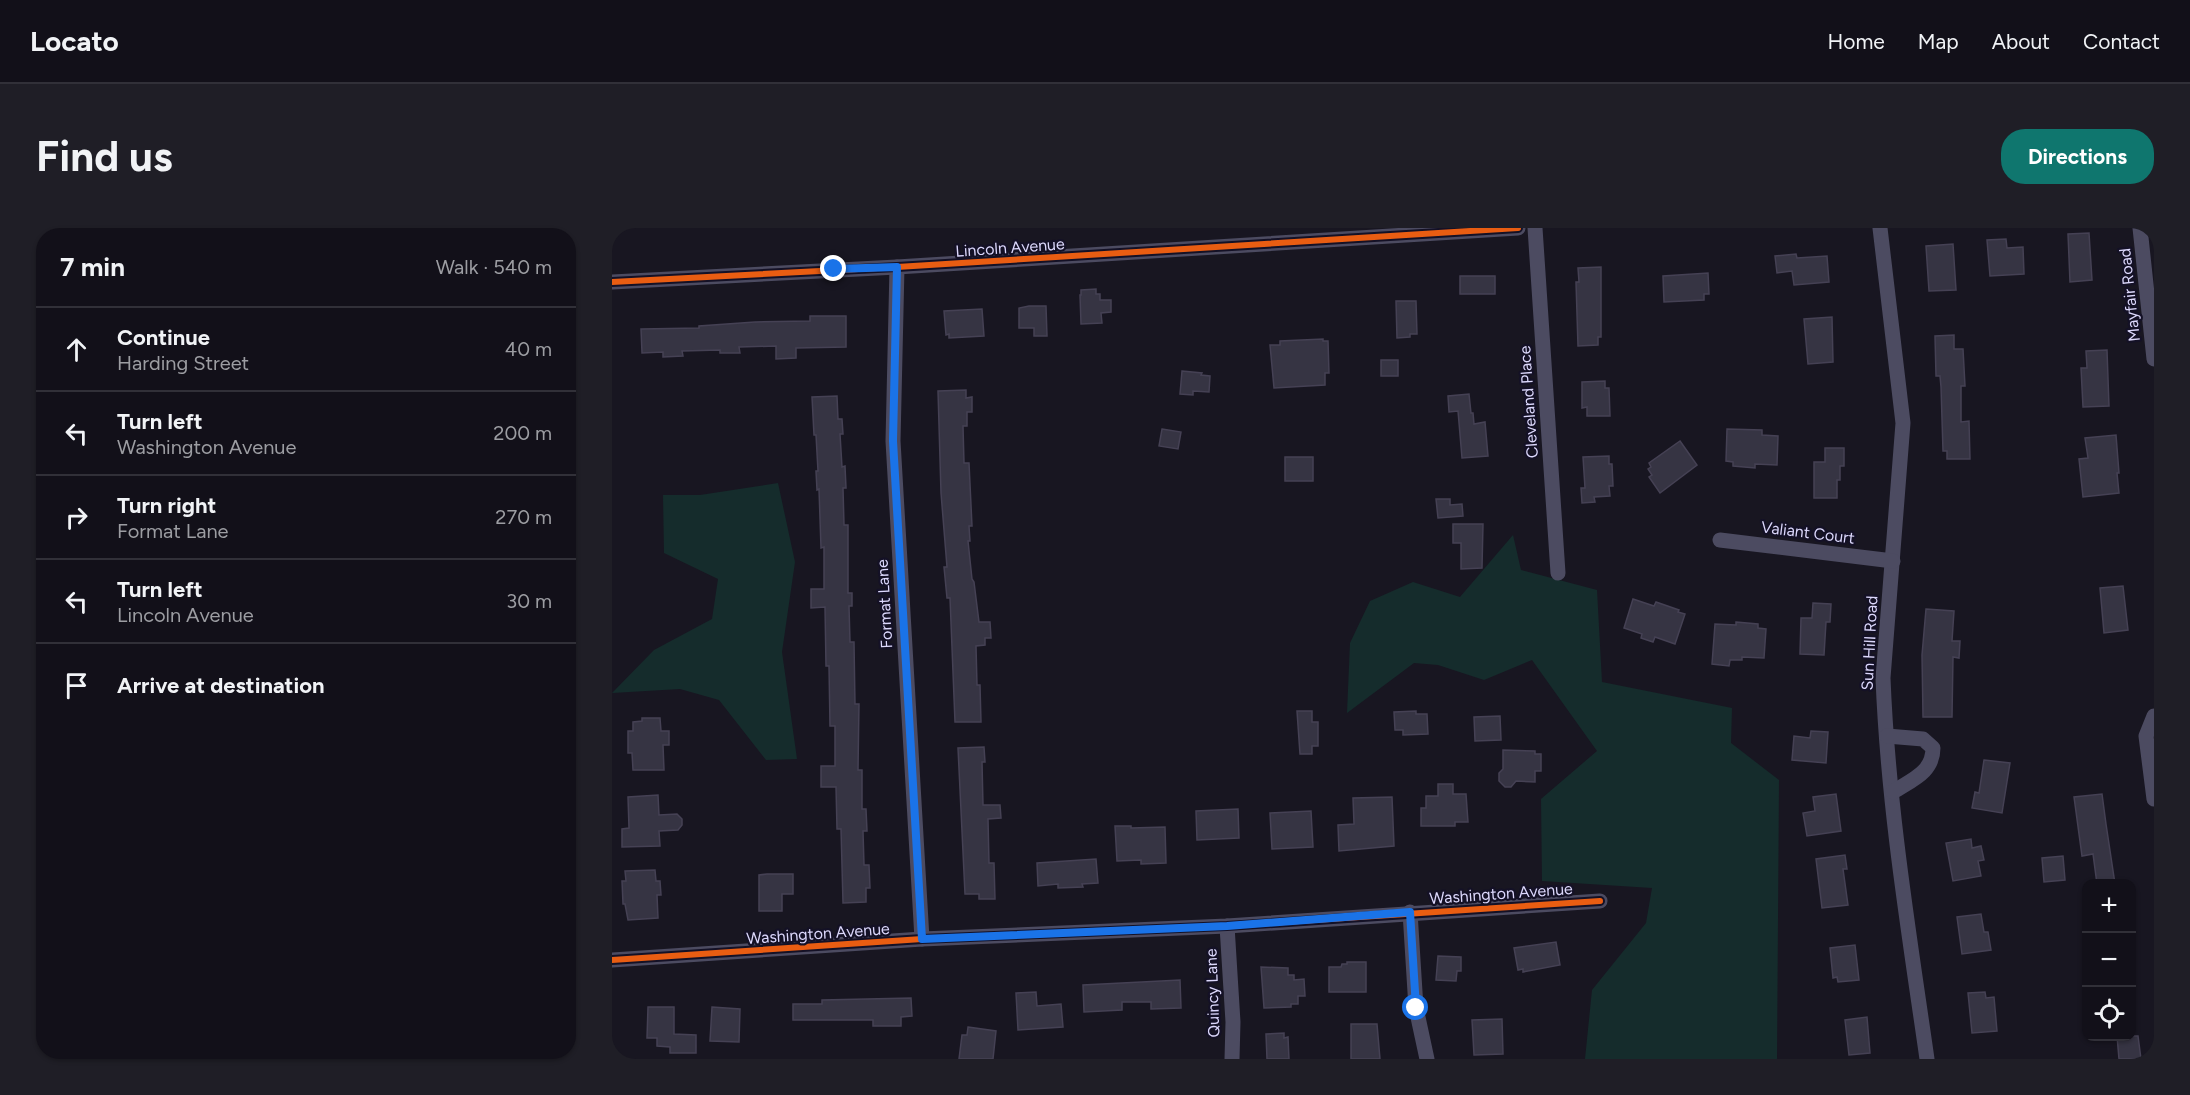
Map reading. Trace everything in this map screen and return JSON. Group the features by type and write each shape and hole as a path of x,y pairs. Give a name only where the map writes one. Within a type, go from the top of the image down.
{"street":[{"name":"Lincoln Avenue","path":"612,282 897,267 1370,233 1518,228"},
{"name":"Cleveland Place","path":"1535,228 1558,573"},
{"name":"Sun Hill Road","path":"1880,228 1903,423 1883,678 1900,870 1927,1059"},
{"name":"Mayfair Road","path":"2140,228 2154,359"},
{"name":"Format Lane","path":"897,267 893,441 922,939"},
{"name":"Valiant Court","path":"1720,540 1893,561"},
{"path":"2154,716 2146,736 2154,799"},
{"path":"1887,736 1923,740 1933,748 1933,759 1925,772 1893,792"},
{"name":"Washington Avenue","path":"612,960 922,939 1227,926 1600,901"},
{"path":"1410,912 1416,1008 1427,1059"},
{"name":"Quincy Lane","path":"1227,926 1233,1022 1232,1059"}],"green space":[{"path":"778,483 795,562 782,652 797,759 766,760 719,700 680,689 612,693 654,650 712,619 718,579 664,553 663,495 700,495"},
{"path":"1513,535 1521,570 1597,590 1602,682 1732,708 1731,743 1779,780 1777,1059 1585,1059 1592,990 1646,923 1652,888 1542,881 1541,799 1597,751 1532,660 1484,680 1438,665 1414,663 1347,713 1350,643 1370,601 1413,582 1460,597"}],"building":[{"path":"2089,233 2092,280 2070,282 2068,234"},
{"path":"2006,239 2007,248 2023,247 2024,274 1990,276 1987,240"},
{"path":"1953,244 1956,290 1929,291 1926,246"},
{"path":"1796,254 1797,258 1827,256 1829,282 1794,285 1792,271 1777,273 1775,256"},
{"path":"1601,267 1601,337 1598,337 1598,345 1578,346 1576,282 1579,282 1578,268"},
{"path":"1708,273 1709,294 1704,294 1704,300 1664,302 1663,276"},
{"path":"1460,276 1495,276 1495,294 1460,294"},
{"path":"1096,289 1096,294 1100,294 1100,300 1111,300 1111,312 1101,313 1102,323 1081,324 1081,290"},
{"path":"1396,301 1416,301 1417,334 1397,338"},
{"path":"1046,306 1047,336 1034,336 1034,328 1019,328 1019,308"},
{"path":"982,309 984,336 949,338 949,334 946,335 944,311"},
{"path":"810,316 846,316 846,347 796,348 796,358 776,359 776,346 739,347 740,353 720,353 720,350 682,351 683,356 663,357 663,352 642,353 641,329 810,321"},
{"path":"1832,317 1833,362 1808,364 1804,319"},
{"path":"1954,335 1954,349 1963,349 1965,386 1961,386 1961,422 1969,421 1970,459 1947,459 1947,451 1943,451 1941,387 1940,376 1936,376 1935,336"},
{"path":"1323,339 1323,341 1328,341 1329,373 1325,373 1325,385 1274,388 1270,345 1280,345 1280,341"},
{"path":"2107,350 2109,406 2083,407 2081,368 2087,368 2086,351"},
{"path":"1381,360 1398,360 1398,376 1381,376"},
{"path":"1182,371 1210,376 1209,392 1193,391 1193,395 1180,394"},
{"path":"1605,381 1605,388 1609,388 1610,416 1587,416 1587,407 1582,408 1582,382"},
{"path":"966,390 966,398 972,397 972,412 967,412 967,426 963,426 964,463 969,463 972,526 969,526 970,541 968,541 979,622 990,622 991,638 985,638 985,645 976,646 981,722 955,722 950,598 947,598 944,567 947,567 941,493 938,391"},
{"path":"1469,394 1474,424 1485,422 1488,456 1462,458 1458,411 1449,412 1448,396"},
{"path":"837,396 838,419 842,419 843,434 840,434 842,467 845,466 846,488 843,488 844,525 848,525 848,593 852,593 852,606 849,606 850,642 854,642 855,704 859,704 858,770 862,770 862,809 866,809 867,831 863,831 864,865 869,865 870,888 866,888 866,902 843,903 841,829 837,829 836,787 821,787 821,766 835,766 835,726 830,726 829,666 826,666 825,607 811,608 811,589 824,589 824,547 821,548 812,397"},
{"path":"1162,429 1181,432 1178,449 1159,446"},
{"path":"1727,429 1762,430 1762,435 1778,436 1777,465 1755,464 1755,468 1733,466 1733,462 1726,461"},
{"path":"2116,435 2119,493 2083,497 2079,459 2088,458 2085,438"},
{"path":"1680,441 1697,465 1660,493 1649,477 1652,475 1648,469 1651,467 1649,463"},
{"path":"1825,448 1844,448 1844,466 1840,466 1840,480 1837,480 1837,498 1814,498 1814,462 1825,462"},
{"path":"1609,456 1609,464 1612,464 1613,486 1609,486 1610,496 1594,497 1595,502 1582,503 1581,488 1585,488 1583,457"},
{"path":"1285,457 1313,457 1313,481 1285,481"},
{"path":"1436,499 1450,499 1450,505 1462,504 1463,516 1438,518"},
{"path":"1453,524 1483,524 1482,568 1461,569 1461,543 1453,543"},
{"path":"2123,586 2128,630 2104,633 2100,588"},
{"path":"1633,599 1654,606 1656,602 1685,614 1675,644 1655,637 1653,642 1641,638 1642,634 1624,628"},
{"path":"1813,603 1831,604 1830,622 1826,622 1824,655 1800,654 1801,618 1812,618"},
{"path":"1926,609 1954,611 1952,641 1960,641 1959,658 1953,657 1952,717 1923,717 1922,655"},
{"path":"1736,622 1758,624 1758,628 1766,629 1764,658 1742,657 1742,660 1730,660 1729,666 1712,664 1715,624 1736,625"},
{"path":"1297,711 1312,711 1312,722 1318,722 1318,746 1312,746 1312,754 1300,754"},
{"path":"1416,711 1416,714 1427,714 1428,734 1403,735 1403,730 1395,730 1394,712"},
{"path":"1500,716 1501,740 1475,741 1474,717"},
{"path":"642,718 660,718 661,731 669,731 669,745 663,745 664,770 633,770 632,753 628,753 628,731 633,731 633,722 642,721"},
{"path":"1811,731 1828,732 1826,763 1792,760 1794,736 1810,738"},
{"path":"984,747 983,805 1000,805 1001,818 988,819 989,863 994,863 995,899 979,899 979,894 965,894 958,748"},
{"path":"1503,750 1535,751 1535,754 1541,754 1541,771 1535,771 1535,782 1516,781 1511,787 1505,787 1499,781 1499,773 1503,769"},
{"path":"1984,760 2010,763 2002,813 1972,808 1975,792 1979,793"},
{"path":"1438,784 1453,784 1453,794 1466,794 1468,822 1455,822 1455,826 1421,826 1421,808 1426,808 1426,796 1438,796"},
{"path":"1836,794 1841,831 1807,836 1803,813 1815,811 1813,797"},
{"path":"2102,794 2114,879 2096,879 2093,854 2082,856 2074,797"},
{"path":"658,795 659,815 677,814 682,819 682,825 678,830 659,831 660,846 622,847 622,829 629,828 628,797"},
{"path":"1392,797 1394,846 1339,851 1338,825 1354,824 1353,798"},
{"path":"1238,809 1239,838 1197,840 1196,811"},
{"path":"1311,811 1313,847 1272,849 1270,813"},
{"path":"1115,826 1165,827 1166,863 1141,864 1141,860 1117,861"},
{"path":"1971,839 1972,848 1981,846 1984,860 1978,861 1981,876 1953,881 1946,843"},
{"path":"1845,855 1847,869 1843,869 1848,905 1822,908 1816,859"},
{"path":"2063,856 2065,880 2044,882 2042,858"},
{"path":"1096,859 1098,883 1082,884 1083,887 1058,888 1058,884 1038,886 1037,863"},
{"path":"655,870 656,881 660,881 661,895 657,895 658,918 628,920 625,904 623,904 622,881 626,881 625,871"},
{"path":"793,874 793,894 782,894 782,911 759,911 759,875"},
{"path":"1981,914 1984,932 1988,932 1991,950 1962,954 1957,917"},
{"path":"1556,942 1560,965 1523,972 1523,969 1518,970 1514,948"},
{"path":"1855,945 1859,980 1838,982 1837,977 1833,978 1830,948"},
{"path":"1438,956 1461,957 1461,971 1457,971 1456,981 1436,980"},
{"path":"1347,962 1366,962 1366,992 1329,992 1329,967 1341,967"},
{"path":"1261,967 1288,968 1288,975 1294,975 1294,980 1304,979 1305,996 1298,996 1298,1004 1291,1004 1291,1007 1264,1008"},
{"path":"1180,980 1181,1008 1151,1009 1151,1002 1122,1002 1122,1010 1084,1012 1083,985"},
{"path":"1036,992 1037,1006 1061,1004 1063,1027 1018,1030 1016,993"},
{"path":"1985,992 1986,998 1994,997 1997,1031 1972,1033 1968,993"},
{"path":"911,998 912,1016 901,1017 901,1026 873,1026 873,1020 793,1020 793,1004 822,1004 822,1000"},
{"path":"648,1007 674,1007 674,1034 696,1035 696,1053 670,1053 670,1047 657,1046 657,1038 647,1038"},
{"path":"712,1007 740,1009 739,1042 710,1041"},
{"path":"1867,1017 1870,1053 1849,1055 1845,1020"},
{"path":"1502,1019 1503,1054 1474,1055 1472,1020"},
{"path":"1351,1024 1377,1024 1380,1059 1351,1059"},
{"path":"968,1027 996,1031 993,1059 959,1059 962,1035 967,1035"},
{"path":"1284,1033 1284,1038 1288,1037 1289,1059 1267,1059 1266,1034"},
{"path":"2136,1036 2138,1036 2141,1059 2119,1059 2117,1041 2136,1041"}],"cycle path":[{"path":"612,282 897,267 1518,228"},
{"path":"612,960 922,939 1227,926 1600,901"}],"route":[{"path":"834,269 897,267 893,441 922,939 1227,926 1410,912 1416,1008"}]}
